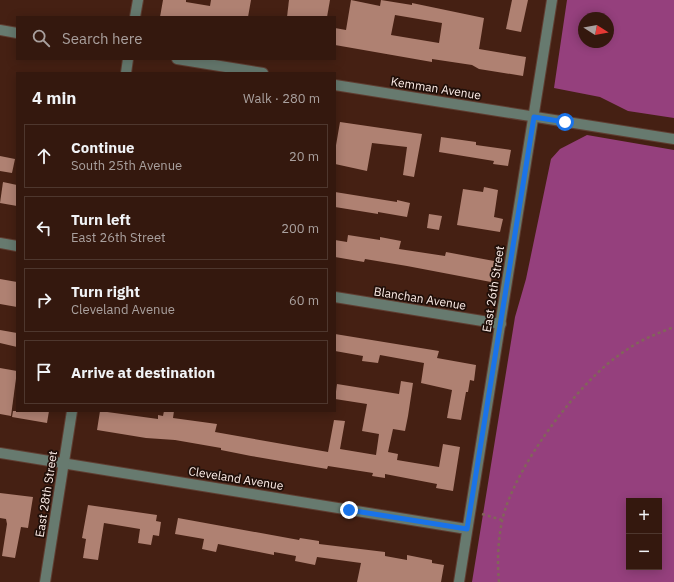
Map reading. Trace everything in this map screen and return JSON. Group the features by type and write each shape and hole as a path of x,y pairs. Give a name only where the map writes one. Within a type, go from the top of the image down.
{"street":[{"path":"135,16 138,0"},
{"name":"East 26th Street","path":"458,582 552,0"},
{"path":"0,30 16,33"},
{"path":"126,72 128,60"},
{"path":"183,60 258,72"},
{"name":"Kemman Avenue","path":"336,85 674,139"},
{"path":"0,243 16,246"},
{"name":"Blanchan Avenue","path":"336,297 500,324"},
{"name":"East 28th Street","path":"45,582 72,412"},
{"name":"Cleveland Avenue","path":"0,453 467,529"}],"path":[{"path":"499,582 498,546 502,520 522,473 538,445 588,381 608,362 649,336 674,327"}],"shaded area":[{"path":"567,0 674,0 674,118 628,111 600,97 554,88"},
{"path":"587,135 674,150 674,582 472,582 515,317 526,279 551,159 560,149"}],"building":[{"path":"163,0 186,0 186,2 210,6 211,0 251,0 248,16 160,16"},
{"path":"289,0 330,0 327,16 287,16"},
{"path":"351,0 380,6 381,0 412,5 412,3 484,18 479,49 526,57 523,76 479,69 472,65 432,59 432,62 336,45 336,28 346,30","holes":["395,15 442,23 439,43 391,35"]},
{"path":"512,0 528,0 521,32 506,29"},
{"path":"340,122 422,134 414,177 403,175 407,147 372,143 367,171 336,164 336,145"},
{"path":"441,137 476,142 476,145 511,150 508,166 493,164 494,161 439,152"},
{"path":"0,156 15,159 12,173 0,171"},
{"path":"3,182 16,185 16,206 0,203"},
{"path":"484,187 498,190 494,217 503,219 500,232 457,225 463,189 483,192"},
{"path":"336,192 410,203 407,217 378,212 378,214 336,207"},
{"path":"429,214 442,216 439,230 427,228"},
{"path":"348,235 380,240 380,237 401,241 399,249 445,256 446,252 494,261 491,282 365,259 364,262 336,257 336,240 347,242"},
{"path":"0,279 16,282 16,307 0,304"},
{"path":"0,330 16,333 16,347 0,343"},
{"path":"336,334 439,351 437,358 476,365 474,381 470,380 468,392 466,392 461,420 447,418 452,390 421,383 424,363 380,355 378,363 362,361 363,356 336,351"},
{"path":"0,368 16,371 11,416 0,414"},
{"path":"401,381 413,383 405,431 393,429 388,452 398,454 397,460 439,467 443,444 460,447 453,491 436,488 437,484 385,474 385,478 372,476 373,473 328,466 327,469 251,456 221,450 221,448 175,440 146,438 97,430 100,412 158,419 158,415 163,416 164,412 174,412 173,418 217,424 215,432 328,452 334,420 345,421 340,449 376,455 379,434 362,431 367,404 336,399 337,384 399,394"},
{"path":"13,411 49,412 47,423 12,417"},
{"path":"0,493 33,497 28,528 21,527 15,558 2,556 7,524 6,519 0,518"},
{"path":"88,505 157,515 156,521 161,522 159,536 153,535 151,545 138,543 140,529 104,523 98,560 83,558 86,539 82,538"},
{"path":"178,518 299,540 300,538 319,541 319,544 385,552 385,556 407,560 407,555 432,560 432,563 444,565 441,582 357,582 361,563 317,557 315,565 295,561 296,556 274,552 274,555 218,544 216,552 202,549 204,539 175,534"}],"route":[{"path":"349,510 467,529 534,117 565,122"}]}
